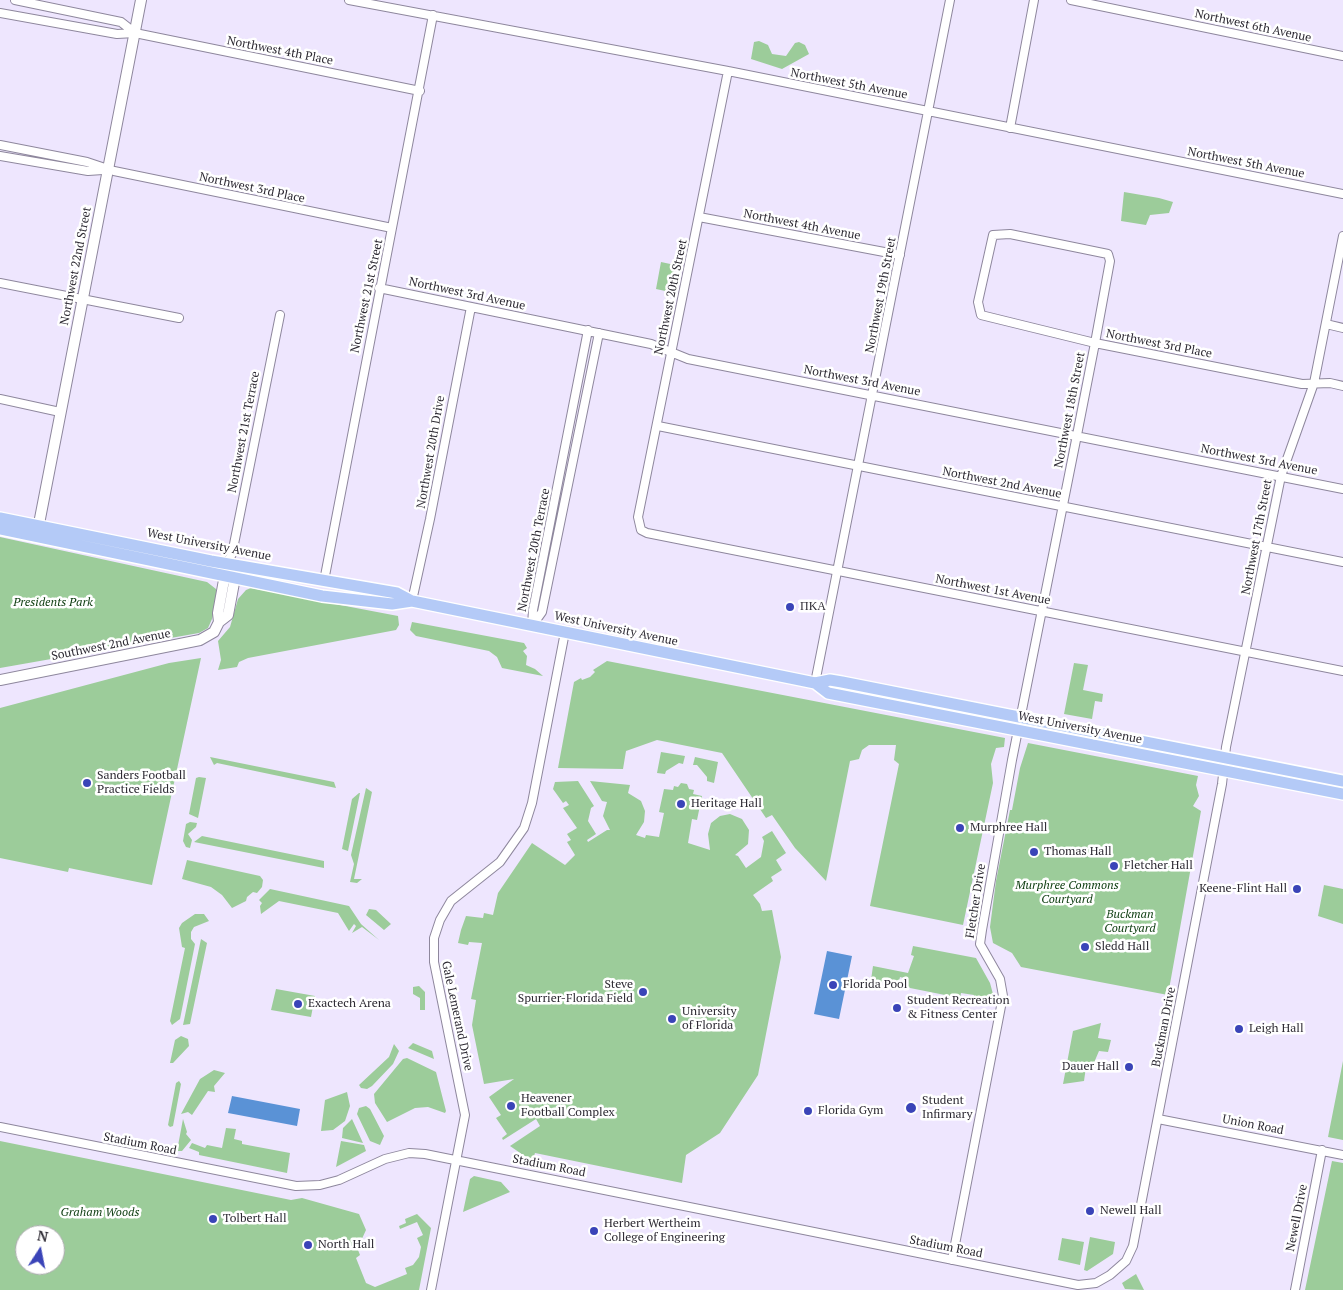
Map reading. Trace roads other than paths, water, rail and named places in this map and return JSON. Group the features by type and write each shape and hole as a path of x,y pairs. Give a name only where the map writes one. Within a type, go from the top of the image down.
{"main road":[{"name":"West University Avenue","path":"0,518 232,561 324,581 397,593 412,601 815,684 828,693 1343,794"},
{"name":"West University Avenue","path":"0,529 322,596 392,604 412,601"},
{"name":"West University Avenue","path":"815,684 830,680 1343,780"}],"street":[{"name":"Northwest 4th Place","path":"15,0 121,22 135,33"},
{"name":"Northwest 22nd Street","path":"36,537 141,0"},
{"name":"Northwest 5th Avenue","path":"349,0 728,71 1343,194"},
{"name":"Northwest 19th Street","path":"815,684 950,0"},
{"path":"1010,128 1034,0"},
{"name":"Northwest 6th Avenue","path":"1071,0 1343,56"},
{"name":"Northwest 4th Place","path":"0,13 117,34 135,33 420,91"},
{"name":"Northwest 21st Street","path":"324,581 379,288 420,91 433,15"},
{"name":"Northwest 20th Street","path":"640,528 638,517 658,426 671,352 728,71"},
{"name":"Northwest 3rd Place","path":"0,145 87,162 108,170 392,228"},
{"name":"Northwest 3rd Place","path":"0,156 88,171 108,170"},
{"name":"Northwest 4th Avenue","path":"699,217 900,256"},
{"name":"Northwest 3rd Place","path":"1108,254 1010,234 993,235 978,307 981,316 1095,343 1302,384 1314,383 1343,386"},
{"name":"Northwest 17th Street","path":"1225,758 1281,476 1314,383 1343,236"},
{"name":"Northwest 18th Street","path":"1021,717 1095,343 1110,261 1108,254"},
{"path":"0,283 178,318"},
{"name":"Northwest 3rd Avenue","path":"379,288 651,344 688,359 873,394 1343,489"},
{"name":"Northwest 20th Drive","path":"412,601 430,519 471,307"},
{"name":"Northwest 21st Terrace","path":"230,577 280,315"},
{"path":"1326,324 1343,328"},
{"name":"Northwest 20th Terrace","path":"532,626 532,610 588,330"},
{"name":"Northwest 20th Terrace","path":"532,626 542,612 599,333"},
{"path":"0,399 60,412"},
{"path":"574,402 585,404"},
{"name":"Northwest 2nd Avenue","path":"658,426 1343,562"},
{"name":"Northwest 20th Terrace","path":"560,473 571,475"},
{"name":"Northwest 1st Avenue","path":"640,528 647,533 1343,671"},
{"name":"Southwest 2nd Avenue","path":"0,680 200,640 214,632 219,622 218,613 230,577"},
{"name":"Gale Lemerand Drive","path":"431,1290 465,1111 434,962 434,938 447,907 458,894 488,874 500,862 524,828 532,803 565,632"},
{"name":"Fletcher Drive","path":"952,1260 1003,996 1000,978 980,944 1021,717"},
{"name":"Buckman Drive","path":"1096,1283 1119,1269 1132,1252 1225,758"},
{"name":"Union Road","path":"1158,1119 1343,1154"},
{"name":"Stadium Road","path":"0,1127 296,1186 320,1185 339,1180 375,1162 401,1154 416,1153 457,1159 1078,1285 1096,1283"},
{"name":"Newell Drive","path":"1295,1290 1322,1150"}],"water":[{"name":"Florida Pool","path":"827,951 852,956 839,1019 814,1014"},
{"path":"232,1096 300,1109 297,1126 228,1113"}],"place":[{"name":"ΠΚΑ","path":"790,607"},
{"name":"Sanders Football Practice Fields","path":"87,783"},
{"name":"Heritage Hall","path":"681,804"},
{"name":"Murphree Hall","path":"960,828"},
{"name":"Thomas Hall","path":"1034,852"},
{"name":"Fletcher Hall","path":"1114,866"},
{"name":"Keene-Flint Hall","path":"1297,889"},
{"name":"Sledd Hall","path":"1085,947"},
{"name":"Florida Pool","path":"833,985"},
{"name":"Steve Spurrier-Florida Field","path":"643,992"},
{"name":"Exactech Arena","path":"298,1004"},
{"name":"Student Recreation & Fitness Center","path":"897,1008"},
{"name":"University of Florida","path":"672,1019"},
{"name":"Leigh Hall","path":"1239,1029"},
{"name":"Dauer Hall","path":"1129,1067"},
{"name":"Heavener Football Complex","path":"511,1106"},
{"name":"Student Infirmary","path":"911,1108"},
{"name":"Florida Gym","path":"808,1111"},
{"name":"Newell Hall","path":"1090,1211"},
{"name":"Tolbert Hall","path":"213,1219"},
{"name":"Herbert Wertheim College of Engineering","path":"594,1231"},
{"name":"North Hall","path":"308,1245"}],"park label":[{"name":"Presidents Park","path":"53,603"},
{"name":"Murphree Commons Courtyard","path":"1067,893"},
{"name":"Buckman Courtyard","path":"1130,922"},
{"name":"Graham Woods","path":"100,1213"}]}
